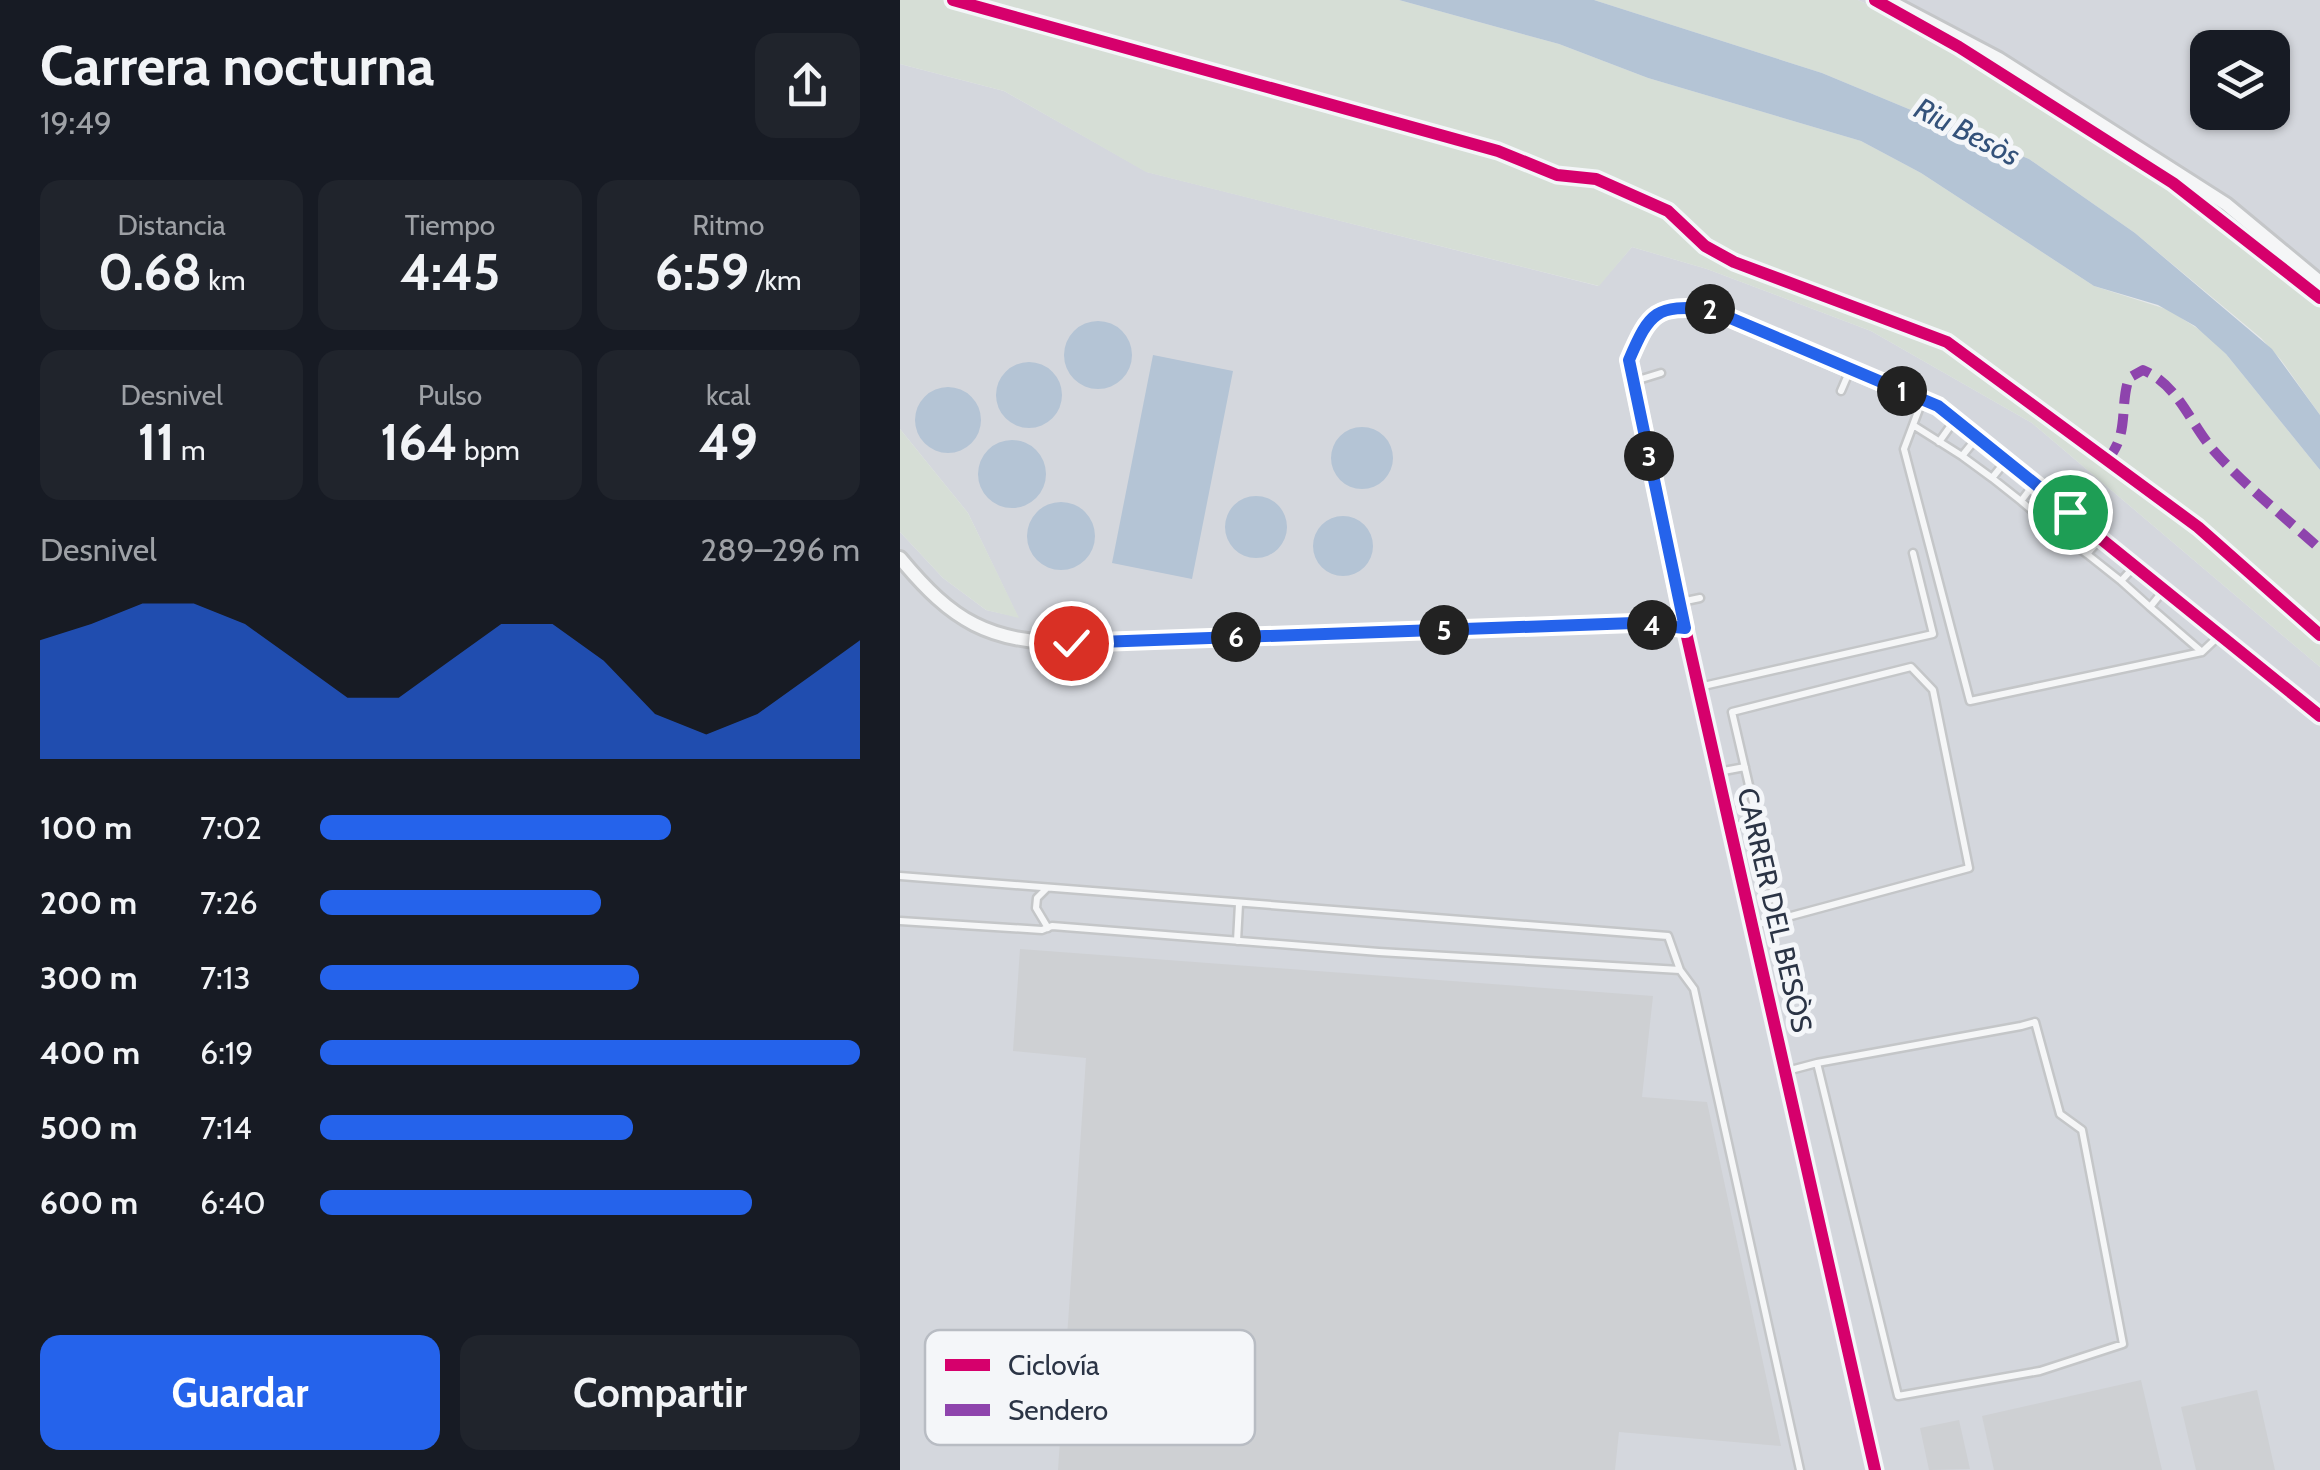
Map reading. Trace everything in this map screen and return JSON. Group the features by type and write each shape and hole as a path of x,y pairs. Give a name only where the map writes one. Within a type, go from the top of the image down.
{"street":[{"path":"1887,0 1999,58 2210,193 2320,282"},
{"name":"CARRER DEL BESÒS","path":"1850,369 1709,309 1670,306 1644,324 1629,360 1685,628 1875,1470"},
{"path":"1850,369 1938,406 2320,716"},
{"path":"900,558 920,582 956,613 984,630 1018,641 1071,643 1634,623 1685,628"}],"lane":[{"path":"1841,391 1850,369"},
{"path":"1634,381 1661,373"},
{"path":"1922,400 1904,449 1970,700 2202,652 2221,634"},
{"path":"1939,442 1954,420"},
{"path":"1913,425 1992,478 2202,652"},
{"path":"1962,456 1976,437"},
{"path":"1992,478 2006,461"},
{"path":"2021,501 2034,484"},
{"path":"2054,530 2070,512"},
{"path":"2087,554 2101,538"},
{"path":"1699,687 1933,634 1914,553"},
{"path":"2121,582 2136,565"},
{"path":"2150,606 2165,589"},
{"path":"1680,602 1698,599"},
{"path":"1752,926 1780,919 1969,868 1934,690 1911,667 1732,712 1780,919"},
{"path":"1718,772 1745,767"},
{"path":"1730,828 1757,820"},
{"path":"900,876 1668,936 1680,970 1694,989 1800,1470"},
{"path":"1046,888 1037,898 1036,908 1048,928"},
{"path":"1237,941 1239,904"},
{"path":"900,921 1680,970"},
{"path":"1785,1072 1818,1064 2035,1022 2060,1114 2082,1130 2123,1344 2040,1371 1898,1396 1818,1064"}],"shaded area":[{"path":"900,0 1399,0 1559,44 1648,78 1861,141 1921,173 2094,286 2169,310 2206,334 2226,354 2320,470 2320,667 2032,423 1871,331 1707,269 1632,247 1599,286 1146,172 1004,91 900,64"},
{"path":"1594,0 1858,0 1884,12 2149,170 2320,303 2320,415 2261,338 2135,233 2029,159 1822,73"},
{"path":"1858,0 2320,0 2320,303 2149,170"},
{"path":"900,64 1004,91 1147,172 1598,286 1632,247 1707,269 1871,331 2032,423 2320,667 2320,1470 900,1470 900,532 943,578 986,610 1018,617 968,513 900,429"},
{"path":"900,429 968,513 1019,618 986,610 943,578 900,532"}],"water":[{"path":"1399,0 1594,0 1822,73 2029,159 2135,233 2272,349 2320,415 2320,470 2226,354 2195,326 2158,305 2094,286 1921,173 1861,141 1648,78 1559,44"},
{"path":"1098,321 1122,331 1132,355 1122,379 1098,389 1074,379 1064,355 1074,331"},
{"path":"1153,355 1233,371 1192,579 1112,563"},
{"path":"1029,362 1053,371 1062,395 1053,419 1029,428 1005,419 996,395 1005,371"},
{"path":"948,387 961,389 971,397 979,407 979,433 971,443 961,451 948,453 935,451 925,443 917,433 915,420 917,407 925,397 935,389"},
{"path":"1362,427 1384,436 1393,458 1384,480 1362,489 1340,480 1331,458 1340,436"},
{"path":"1012,440 1036,450 1046,474 1036,498 1012,508 988,498 978,474 988,450"},
{"path":"1256,496 1278,505 1287,527 1278,549 1256,558 1234,549 1225,527 1234,505"},
{"path":"1061,502 1085,512 1095,536 1085,560 1061,570 1037,560 1027,536 1037,512"},
{"path":"1343,516 1365,524 1373,546 1365,568 1343,576 1321,568 1313,546 1321,524"}],"building":[{"path":"1020,949 1653,996 1642,1097 1707,1102 1781,1446 1619,1432 1615,1470 1058,1470 1060,1445 1255,1445 1255,1330 1068,1330 1086,1058 1013,1051"},
{"path":"2141,1380 2162,1470 1994,1470 1982,1416"},
{"path":"2257,1390 2275,1470 2196,1470 2181,1407"},
{"path":"1959,1420 1970,1469 1929,1470 1920,1428"}],"marked path":[{"path":"2107,460 2119,440 2129,378 2143,370 2175,395 2227,465 2320,549"}],"cycle path":[{"path":"953,0 1498,151 1557,175 1596,179 1668,211 1705,246 1734,262 1947,342 2198,527 2320,635"},
{"path":"1875,0 1959,47 2173,183 2320,298"},
{"path":"1875,1470 1685,628 1629,360 1643,331 1666,310 1709,309 1938,407 2320,716"}],"route":[{"path":"1071,643 1634,623 1685,628 1629,360 1644,324 1670,306 1709,309 1938,406 2070,512"}],"water label":[{"name":"Riu Besòs","path":"1967,132"}]}
